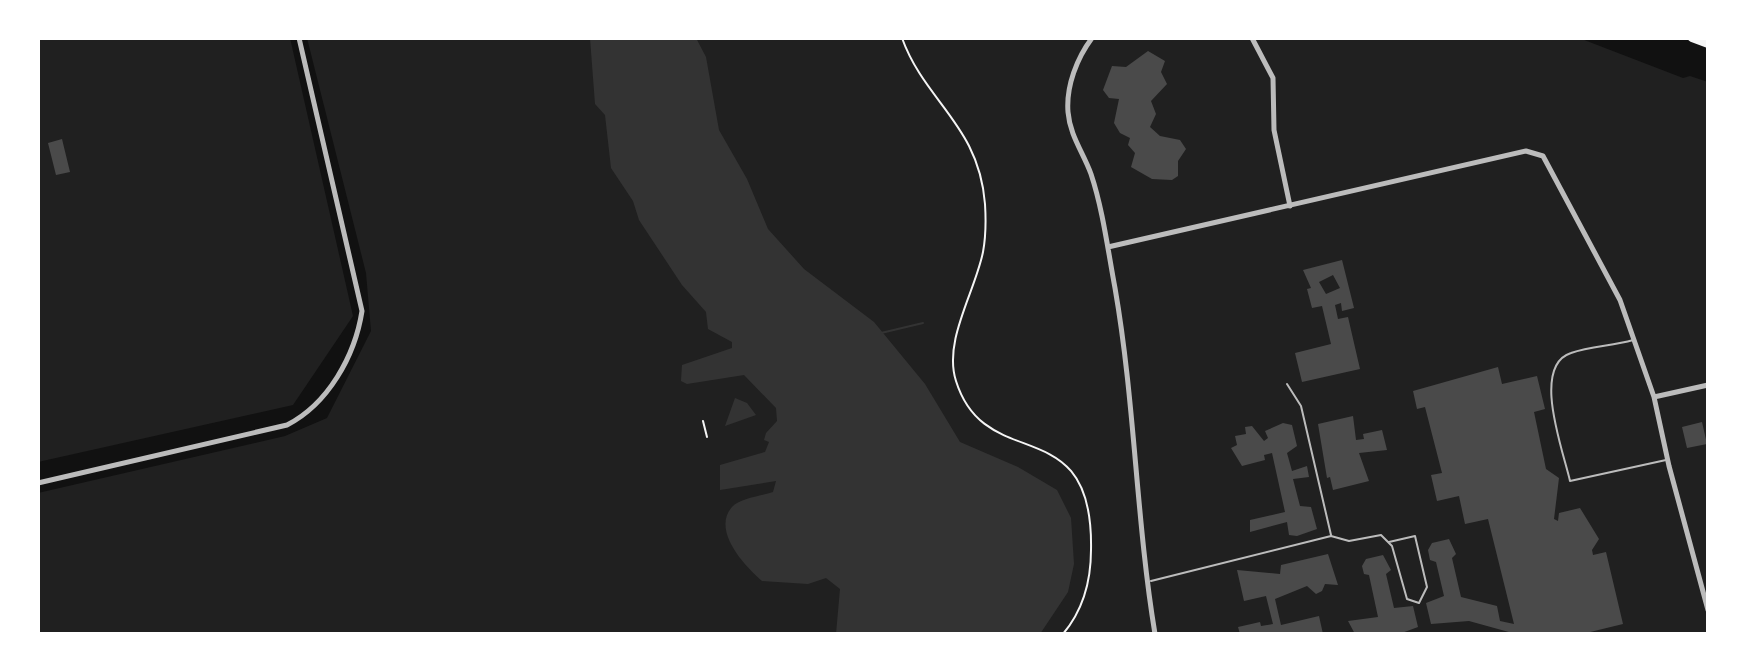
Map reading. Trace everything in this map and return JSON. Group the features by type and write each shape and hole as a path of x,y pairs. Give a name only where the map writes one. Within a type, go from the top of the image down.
{"highway":[{"path":"1692,38 1708,44"}],"street":[{"path":"38,483 276,429 298,420 320,400 348,358 358,335 362,311 299,38"},
{"path":"1092,38 1075,68 1067,109 1075,144 1092,178 1108,247 1129,378 1147,582 1155,634"},
{"path":"1252,38 1273,78 1274,130 1290,206"},
{"path":"1108,247 1526,151 1543,156 1620,300 1654,397 1667,459 1708,610"},
{"path":"1654,397 1708,385"}],"lane":[{"path":"1634,339 1569,353 1555,364 1550,388 1570,481 1667,459"},
{"path":"1287,384 1301,406 1331,536"},
{"path":"1147,582 1331,536 1349,541 1381,535 1389,542 1403,592 1407,599 1419,603 1426,595 1427,587 1415,536 1389,542"}],"path":[{"path":"902,38 917,71 946,105 967,140 983,185 986,222 983,253 952,362 960,393 983,426 1031,445 1070,468 1088,503 1091,542 1088,587 1077,615 1063,634"},
{"path":"703,421 707,437"}],"shaded area":[{"path":"38,38 290,38 353,316 293,405 38,462"},
{"path":"307,38 1579,38 1683,78 1690,76 1708,82 1708,634 38,634 38,493 285,436 327,418 371,331 366,273"},
{"path":"590,38 696,38 706,57 719,130 747,179 768,229 804,269 874,322 925,384 960,442 1018,467 1057,490 1071,518 1074,564 1068,592 1040,634 836,634 840,589 826,578 808,584 762,581 740,558 728,537 727,516 740,501 773,492 776,481 720,490 720,465 765,452 769,442 764,440 766,433 777,421 776,408 744,375 687,384 681,381 682,365 732,348 732,342 708,329 706,312 682,285 639,220 633,201 611,168 605,115 595,104"},
{"path":"735,398 747,403 756,415 725,426"}],"building":[{"path":"1148,51 1165,61 1161,72 1167,84 1151,101 1156,114 1150,127 1160,136 1180,140 1186,149 1178,161 1178,176 1172,180 1152,179 1131,167 1135,153 1128,145 1130,138 1120,133 1114,123 1119,99 1109,98 1103,90 1112,66 1126,67"},
{"path":"62,139 70,172 56,175 48,143"},
{"path":"1342,260 1354,308 1342,311 1341,303 1335,305 1338,319 1348,317 1360,369 1302,382 1295,353 1331,344 1322,306 1312,308 1307,289 1311,288 1303,270","holes":["1333,275 1340,288 1326,294 1319,282"]},
{"path":"1498,367 1502,384 1537,376 1545,409 1534,412 1546,469 1559,478 1554,519 1558,521 1559,513 1580,508 1599,539 1592,550 1593,555 1606,552 1623,624 1582,634 1516,634 1469,621 1431,624 1426,603 1444,596 1436,562 1430,560 1428,550 1432,543 1449,539 1456,554 1452,558 1461,597 1497,606 1500,621 1514,624 1488,519 1465,524 1459,496 1437,501 1431,475 1442,473 1425,407 1417,409 1413,391"},
{"path":"1353,416 1356,440 1364,439 1363,434 1382,430 1387,450 1359,453 1369,481 1333,490 1330,477 1327,478 1318,424"},
{"path":"1702,422 1707,444 1687,448 1682,427"},
{"path":"1283,423 1292,425 1297,446 1287,453 1292,471 1307,466 1309,477 1293,479 1300,506 1311,507 1317,529 1297,536 1289,535 1287,522 1250,532 1250,520 1285,512 1272,453 1264,455 1265,460 1242,466 1231,448 1237,445 1235,436 1246,434 1245,427 1252,426 1264,441 1268,438 1265,431"},
{"path":"1328,554 1338,585 1325,584 1322,591 1316,594 1307,586 1275,599 1281,625 1319,616 1323,634 1240,634 1238,627 1260,622 1261,626 1273,624 1266,596 1244,601 1237,570 1280,574 1281,565"},
{"path":"1383,555 1391,570 1386,574 1394,608 1413,606 1418,627 1399,634 1355,634 1348,621 1378,617 1369,575 1364,574 1362,566 1366,559"}],"waterway":[{"path":"881,333 923,323"}]}
